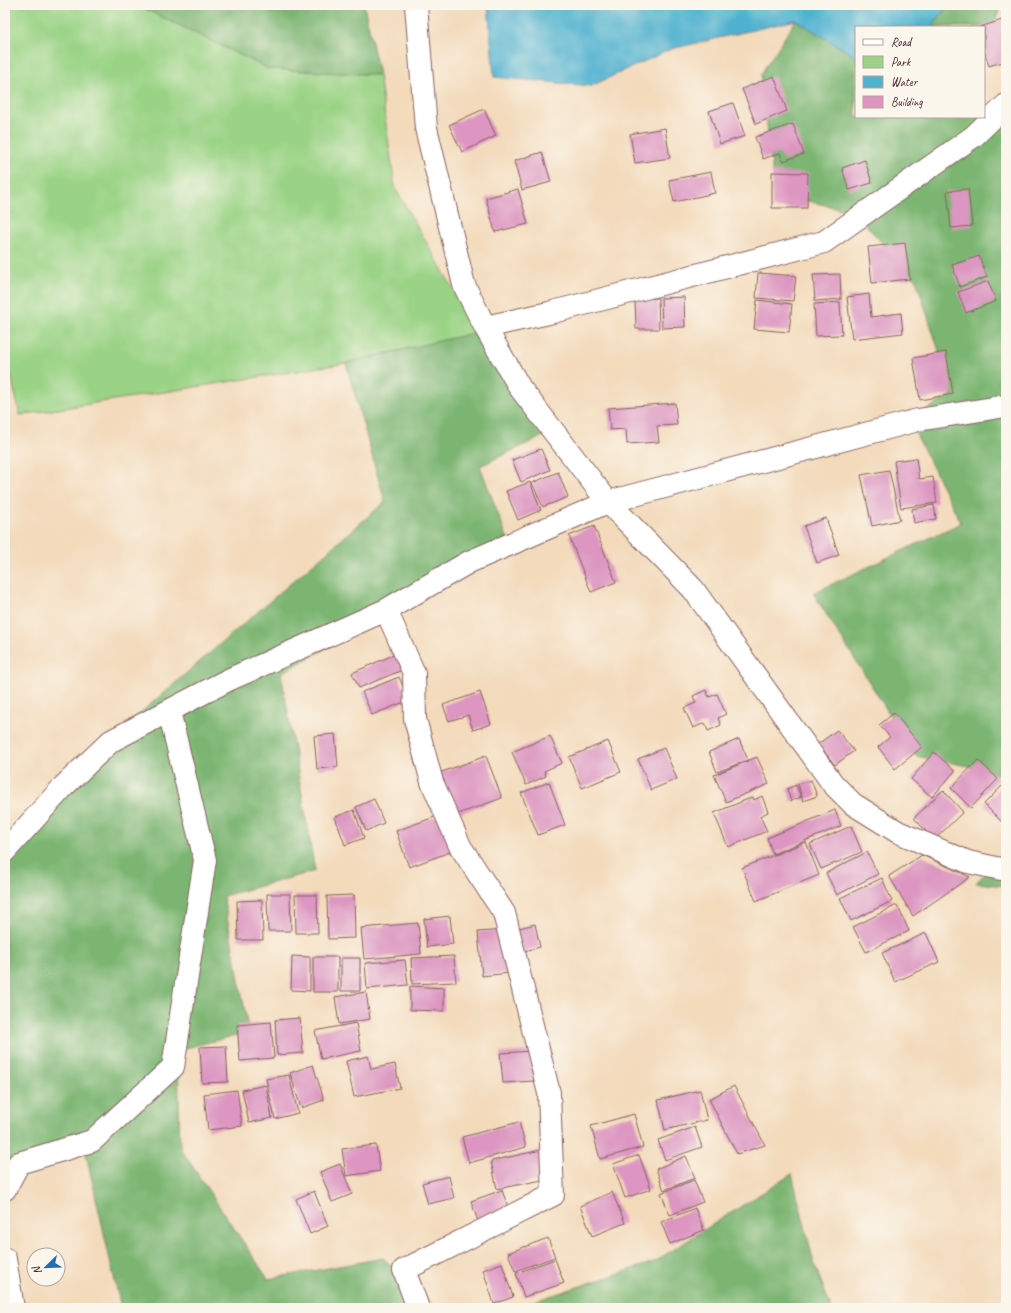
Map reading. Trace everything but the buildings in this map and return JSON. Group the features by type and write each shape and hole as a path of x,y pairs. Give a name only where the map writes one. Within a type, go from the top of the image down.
{"street":[{"path":"416,5 426,128 464,285 485,327 520,388 608,502 693,588 833,784 853,804 898,832 968,862 1006,870"},
{"path":"485,327 557,311 824,242 974,136 1006,105"},
{"path":"5,851 64,786 110,741 228,680 386,610 469,562 608,502 918,420 1006,406"},
{"path":"386,610 414,673 415,718 432,782 460,846 504,913 549,1094 553,1195 404,1270 418,1308"},
{"path":"5,1189 19,1164 92,1141 173,1067 205,860 169,710"},
{"path":"5,1258 13,1308"}],"green space":[{"path":"5,5 137,5 269,69 379,75 395,188 478,332 346,363 20,415 5,349"},
{"path":"137,5 364,5 379,75 269,69"},
{"path":"949,5 1003,5 985,37 985,26 932,26"},
{"path":"796,20 855,56 855,118 985,118 985,110 1006,123 1006,781 989,770 916,756 813,593 961,523 909,420 953,394 916,280 854,212 775,193 761,74"},
{"path":"478,332 558,429 480,466 511,548 281,673 315,871 223,896 249,1032 178,1050 180,1148 268,1279 383,1258 436,1308 121,1308 84,1145 5,1164 5,856 109,740 385,502 346,363"},
{"path":"1006,851 1006,886 976,883"},
{"path":"792,1174 814,1263 831,1308 513,1308 654,1262"}],"water":[{"path":"488,5 949,5 932,26 855,26 855,56 796,20 671,49 591,86 494,77"}]}
